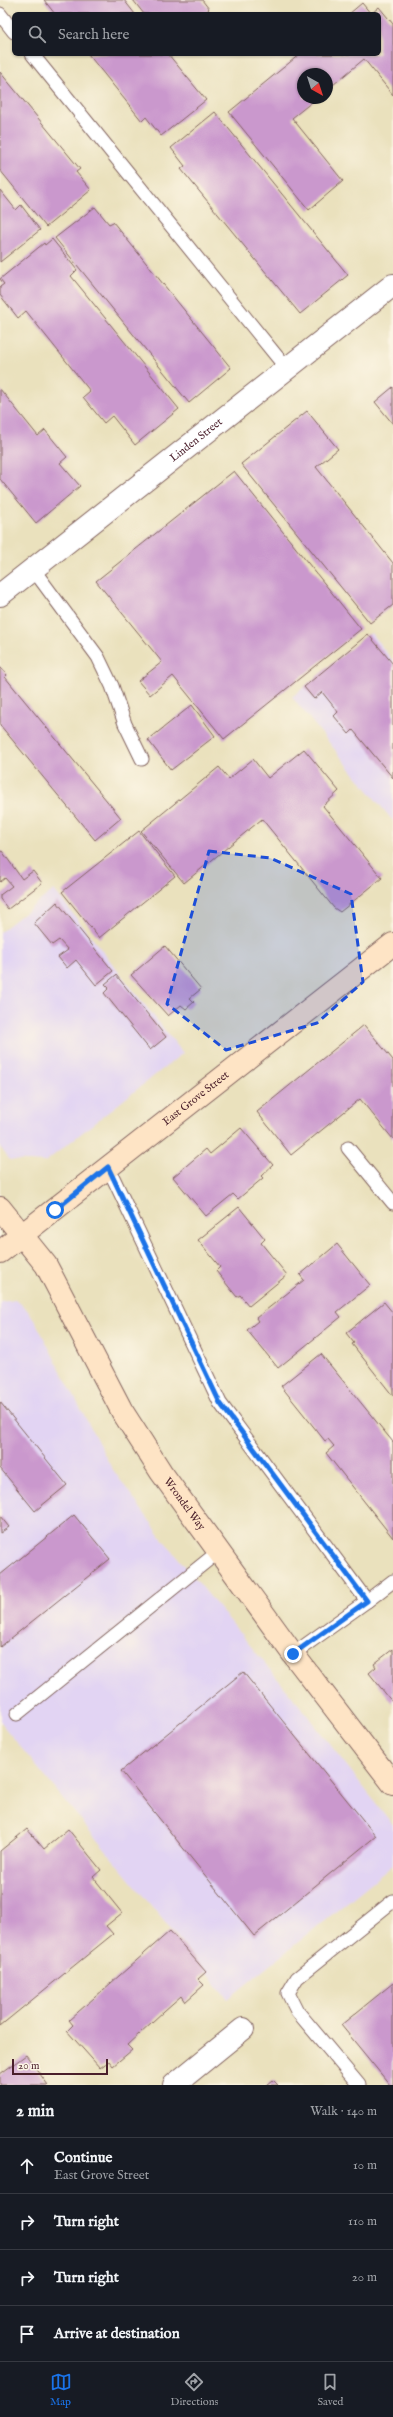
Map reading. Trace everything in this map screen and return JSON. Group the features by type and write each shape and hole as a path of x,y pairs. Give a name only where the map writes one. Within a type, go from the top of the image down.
{"street":[{"name":"Linden Street","path":"0,595 393,285"},
{"name":"East Grove Street","path":"0,1252 393,944"},
{"name":"Wrondel Way","path":"0,1208 46,1265 126,1417 161,1472 293,1654 393,1784"},
{"path":"174,2085 243,2028"}],"lane":[{"path":"0,14 12,29"},
{"path":"34,56 287,369"},
{"path":"33,569 98,657 112,686 125,724 142,759"},
{"path":"348,1148 393,1203"},
{"path":"108,1167 220,1403 367,1601"},
{"path":"17,1714 218,1552"},
{"path":"293,1654 393,1581"},
{"path":"359,2085 298,2011 288,1994 297,1978 393,1901"}],"highlighted area":[{"path":"209,851 270,858 351,894 363,982 317,1023 226,1050 167,1004"}],"shaded area":[{"path":"371,633 393,661 393,821 292,697"},
{"path":"54,890 183,1053 45,1162 10,1160 0,1147 0,932"},
{"path":"15,1300 24,1306 34,1319 111,1467 161,1537 300,1706 393,1825 393,1865 228,1999 0,1722 0,1302"}],"building":[{"path":"44,0 124,0 133,12 53,12"},
{"path":"133,0 202,0 209,9 207,11 208,12 142,12"},
{"path":"362,3 369,12 351,12"},
{"path":"379,7 393,24 393,95 364,59 333,85 333,68 297,68 297,104 310,104 292,118 343,181 309,210 229,112 298,56 381,56 381,12 373,12"},
{"path":"90,56 170,56 206,100 161,136 146,117 142,121"},
{"path":"0,72 80,169 76,172 91,190 46,227 0,170"},
{"path":"215,112 348,275 300,314 181,169 185,166 171,148"},
{"path":"0,190 16,210 21,205 40,230 0,262"},
{"path":"95,207 109,224 113,222 231,368 189,403 55,238"},
{"path":"52,239 77,270 71,276 179,409 135,445 112,416 104,423 83,397 90,391 26,311 18,318 0,295 0,287 4,284 0,279 44,243 45,245"},
{"path":"393,387 393,424 375,402"},
{"path":"0,389 38,436 45,430 67,457 60,463 80,486 36,523 0,479"},
{"path":"307,411 338,449 316,467 393,563 393,605 370,623 241,464"},
{"path":"234,471 361,629 224,739 173,676 150,695 138,681 162,662 96,581"},
{"path":"368,634 393,664 393,778 353,730 349,734 334,716 338,712 322,692 314,699 304,687"},
{"path":"0,667 7,675 5,677 121,818 95,840 0,725"},
{"path":"192,705 215,736 171,770 148,740"},
{"path":"304,749 339,791 323,806 382,878 340,912 334,908 262,819 184,883 141,831 219,767 229,779 253,759 268,778"},
{"path":"139,831 175,876 99,938 62,892"},
{"path":"2,851 22,879 33,871 42,883 8,909 0,899 0,895 12,886 5,878 0,882 0,852"},
{"path":"57,902 113,971 96,985 76,960 67,968 58,957 68,950 59,940 52,945 34,923"},
{"path":"165,946 201,989 190,998 194,1002 186,1009 181,1005 168,1016 131,975"},
{"path":"116,975 166,1037 150,1050 104,993 109,988 105,984"},
{"path":"364,1025 393,1060 393,1139 360,1099 291,1155 257,1112"},
{"path":"241,1128 273,1165 261,1176 263,1178 238,1199 233,1194 206,1216 173,1177 206,1149 210,1154"},
{"path":"239,1207 265,1239 261,1243 287,1275 249,1306 240,1295 237,1297 216,1271 220,1267 198,1240"},
{"path":"337,1244 370,1285 337,1312 341,1317 278,1368 247,1330 258,1321 256,1318 304,1280 300,1275"},
{"path":"384,1302 393,1313 393,1396 352,1344 354,1343 346,1333"},
{"path":"321,1354 393,1442 393,1538 326,1453 334,1446 328,1439 325,1441 281,1386"},
{"path":"0,1402 67,1485 35,1511 0,1468"},
{"path":"74,1515 110,1559 0,1647 0,1575"},
{"path":"0,1516 9,1527 0,1533"},
{"path":"393,1649 393,1703 369,1673 376,1667 374,1664"},
{"path":"243,1672 376,1836 254,1936 121,1771"},
{"path":"27,1829 44,1849 68,1829 101,1870 93,1877 122,1913 106,1926 113,1934 0,2026 0,1851"},
{"path":"170,1931 206,1972 198,1979 204,1985 185,2002 181,1996 164,2011 127,2045 132,2050 113,2066 109,2061 100,2068 67,2031 73,2025 69,2020"},
{"path":"393,1983 393,2085 390,2085 341,2025"},
{"path":"26,2055 48,2085 0,2085 0,2074"},
{"path":"273,2080 278,2085 267,2085"}],"route":[{"path":"55,1210 108,1167 220,1403 367,1601 293,1654"}]}
